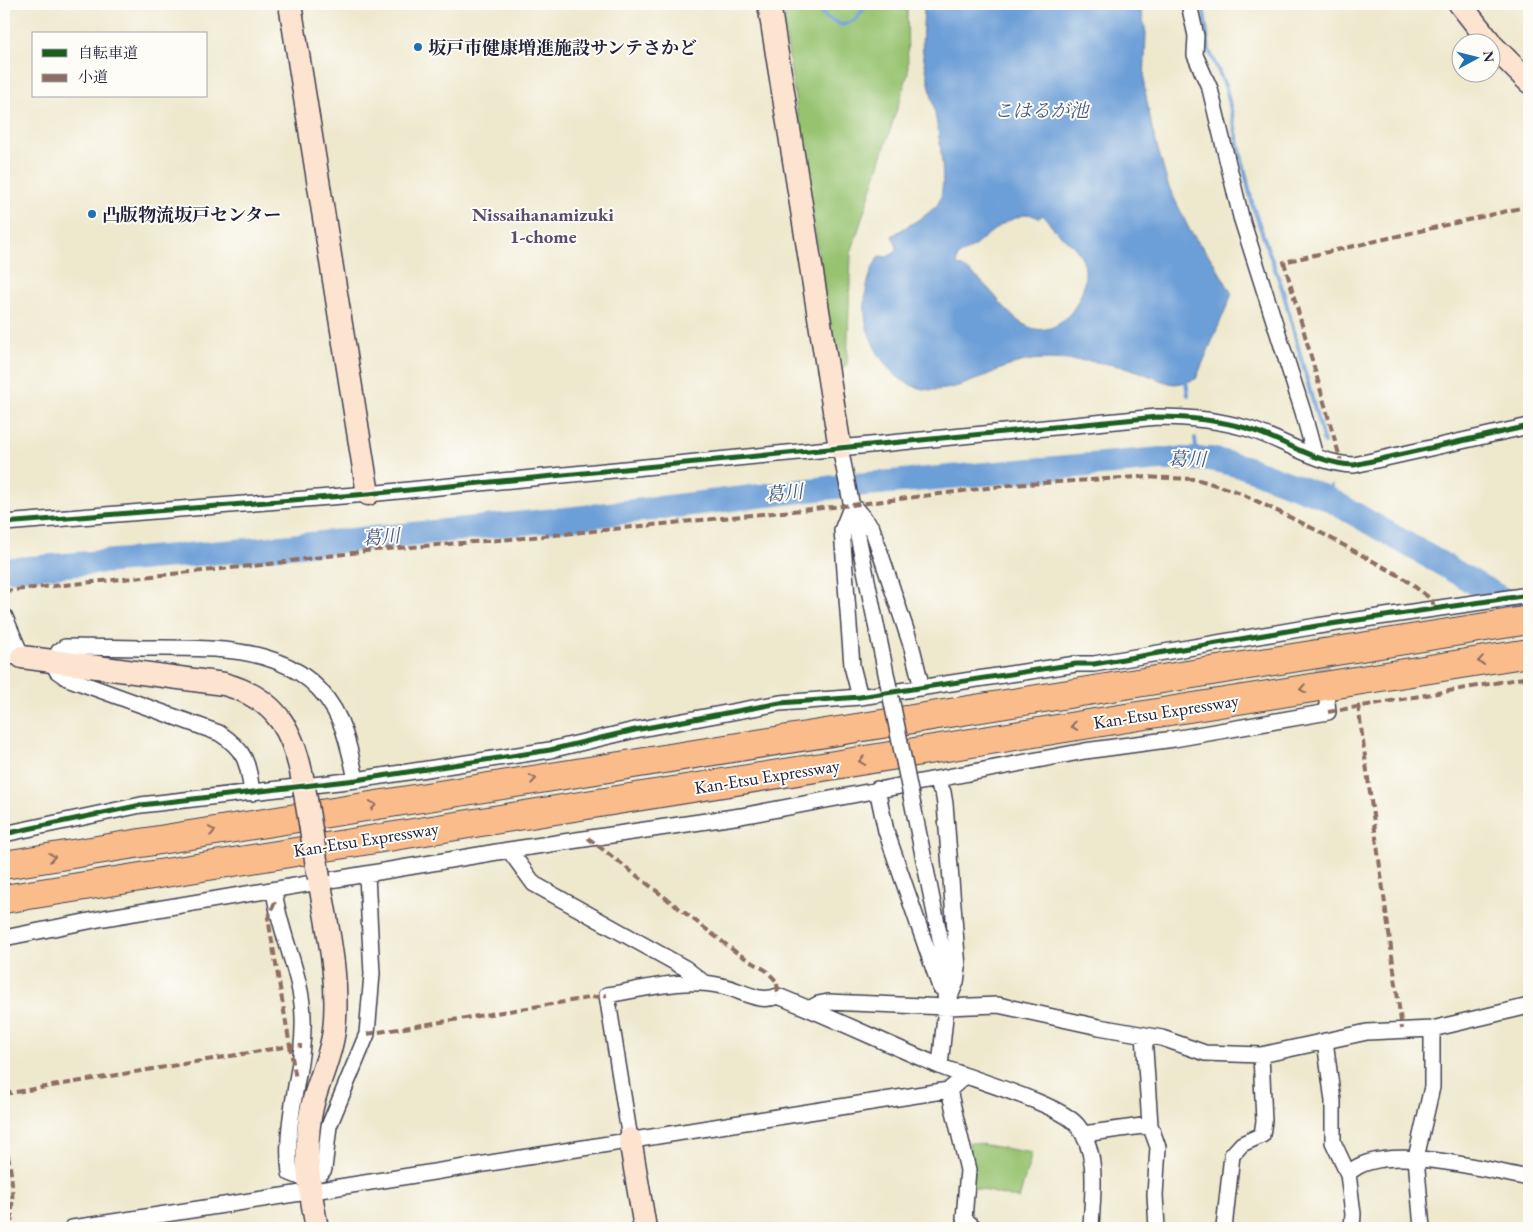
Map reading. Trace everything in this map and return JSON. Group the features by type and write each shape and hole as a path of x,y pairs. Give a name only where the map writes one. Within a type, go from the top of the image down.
{"highway":[{"name":"Kan-Etsu Expressway","path":"4,865 1529,620"},
{"name":"Kan-Etsu Expressway","path":"4,899 1529,653"},
{"path":"4,906 89,885"}],"street":[{"path":"290,4 368,494"},
{"path":"769,4 842,454 942,948 946,1007 940,1066"},
{"path":"1189,4 1195,29 1195,55 1210,89 1241,217 1303,412 1315,456"},
{"path":"1460,4 1482,32"},
{"path":"1500,53 1529,82"},
{"path":"4,523 842,454 1157,417 1185,417 1248,429 1332,463 1354,465 1529,426"},
{"path":"852,503 872,528 912,648 922,688"},
{"path":"852,503 842,530 852,666 860,697"},
{"path":"4,834 140,805 252,794 550,750 634,730 780,703 860,697 1076,664 1094,664 1146,657 1317,632 1451,606 1529,595"},
{"path":"4,615 13,656 224,684 246,692 266,705 283,722 296,747 333,969 336,1011 331,1047 312,1105 306,1147 309,1185 316,1228"},
{"path":"53,662 59,651 65,647 222,648 266,657 283,664 309,681 327,700 340,720 356,780"},
{"path":"53,662 58,671 67,678 218,733 233,742 249,766 252,794"},
{"path":"4,938 104,918 274,890 319,880 366,875 509,850 741,816 1086,751 1174,739 1328,712 1327,702"},
{"path":"934,780 943,792 948,823 958,968 956,982 946,1007"},
{"path":"877,789 886,831 946,1007"},
{"path":"509,850 534,884 685,968 704,982"},
{"path":"309,1185 324,1169 329,1126 367,1034 372,974 366,875"},
{"path":"274,890 303,1014 302,1046 289,1117 289,1168 290,1173 309,1185"},
{"path":"645,1228 607,995 688,982 704,982 725,986 755,998 768,1000 778,996 940,1066 1050,1107 1077,1125 1089,1146 1092,1162 1091,1228"},
{"path":"809,1009 828,1002 946,1007 998,1005 1162,1038 1205,1053 1261,1056 1367,1032 1432,1029 1529,1006"},
{"path":"1422,1228 1416,1158 1432,1087 1434,1069 1432,1029"},
{"path":"1144,1035 1150,1125 1158,1147 1155,1194 1157,1228"},
{"path":"1325,1041 1334,1101 1333,1142 1348,1174 1353,1214 1352,1228"},
{"path":"1224,1228 1232,1155 1242,1144 1262,1135 1264,1121 1261,1056"},
{"path":"72,1228 309,1185 630,1139 949,1090 965,1076"},
{"path":"949,1090 968,1170 964,1219 975,1228"},
{"path":"1083,1134 1150,1125"},
{"path":"1348,1174 1370,1161 1391,1157 1416,1158 1529,1178"}],"green space":[{"path":"781,4 907,4 908,74 851,253 847,365 836,373"},
{"path":"969,1142 1032,1153 1019,1199 971,1187"}],"water":[{"name":"こはるが池","path":"924,4 1140,4 1146,33 1144,85 1152,128 1168,185 1190,231 1213,261 1232,294 1196,379 1174,384 1110,364 1038,359 1013,365 958,386 928,390 915,387 903,381 884,362 870,336 865,316 867,285 870,274 879,256 887,257 896,252 897,247 892,236 921,218 937,205 941,194 943,177 938,133 923,54","holes":["1029,214 1039,218 1043,215 1053,228 1076,249 1082,258 1085,276 1083,288 1072,312 1063,321 1041,330 1029,327 1010,314 982,282 957,264 959,256 975,246 995,229 1014,218"]}],"waterway":[{"path":"813,4 827,18 842,25 855,20 868,4"},
{"path":"912,4 924,4"},
{"path":"1203,4 1209,50 1226,88 1253,207 1283,291 1324,443"},
{"path":"1186,381 1188,395"},
{"path":"1195,438 1197,459"},
{"name":"葛川","path":"4,570 260,549 575,518 843,486 1161,459 1211,459 1245,467 1327,498 1529,614"},
{"path":"1327,498 1331,486"}],"tunnel":[{"path":"1318,638 1326,693"}],"marked path":[{"path":"1342,465 1284,262 1529,206"},
{"path":"4,591 261,565 374,550 523,538 852,505 1010,485 1140,477 1196,479 1238,492 1314,529 1402,577 1431,599 1435,608"},
{"path":"1328,712 1529,677"},
{"path":"1358,705 1402,1029"},
{"path":"588,838 737,953 767,971 777,982 778,996"},
{"path":"275,902 268,918 290,1046 302,1046"},
{"path":"367,1034 607,995"},
{"path":"4,1094 290,1046 296,1079"},
{"path":"4,1143 10,1164 12,1185 11,1228"}],"cycle path":[{"path":"4,523 368,494 1157,417 1226,423 1249,429 1314,456 1340,464 1354,465 1529,426"},
{"path":"4,834 141,805 356,780 550,750 635,730 780,703 860,697 1076,664 1094,664 1317,626 1529,595"}],"place":[{"name":"坂戸市健康増進施設サンテさかど","path":"418,47"},
{"name":"凸版物流坂戸センター","path":"92,214"}],"district":[{"name":"Nissaihanamizuki 1-chome","path":"543,225"}]}
